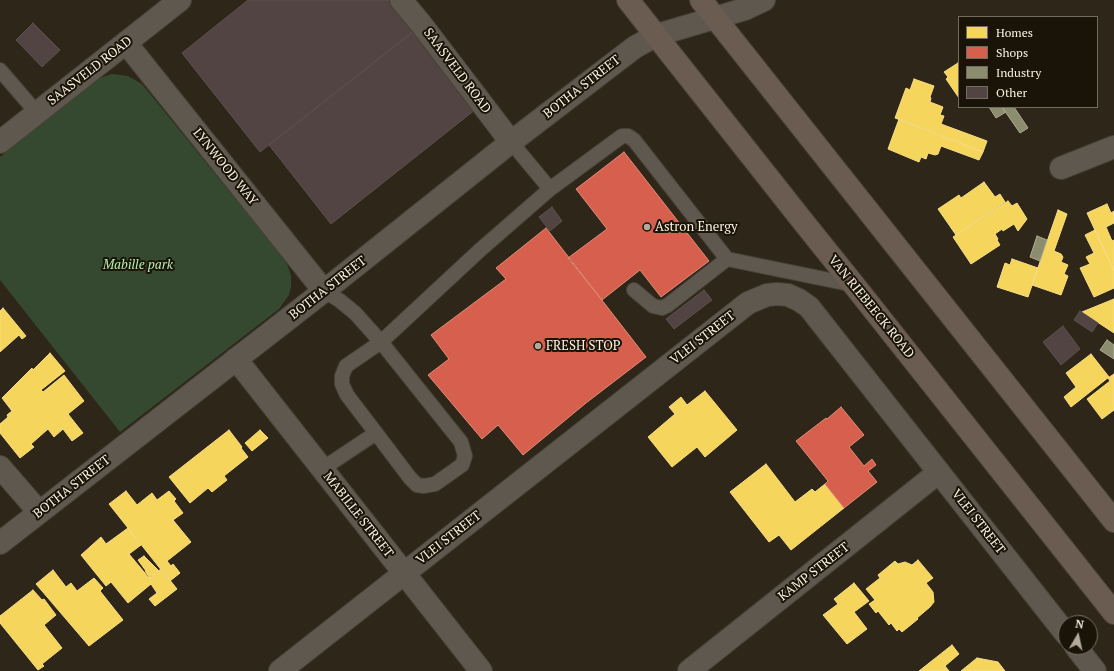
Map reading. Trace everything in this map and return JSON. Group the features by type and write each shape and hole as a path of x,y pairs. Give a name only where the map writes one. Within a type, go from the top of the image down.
{"main road":[{"name":"VAN RIEBEECK ROAD","path":"628,0 1114,613"},
{"path":"701,0 1114,521"}],"street":[{"name":"SAASVELD ROAD","path":"0,142 180,0"},
{"name":"SAASVELD ROAD","path":"401,0 511,142"},
{"name":"BOTHA STREET","path":"0,543 324,291 511,142 635,47 657,35 745,9 764,0"},
{"name":"LYNWOOD WAY","path":"126,43 324,291"},
{"path":"1062,168 1114,147"},
{"name":"VLEI STREET","path":"280,671 748,302 767,295 777,294 799,300 809,307 1058,624"},
{"name":"MABILLE STREET","path":"236,359 481,671"},
{"path":"0,467 38,512"},
{"name":"KAMP STREET","path":"689,671 939,472"},
{"path":"1082,655 1095,671"}],"lane":[{"path":"0,70 37,113"},
{"path":"324,291 339,300 355,313 381,342 461,442 465,456 462,465 435,484 424,486 417,485 410,478 347,395 342,384 342,376 346,366 381,342 480,250 550,189 622,136 628,136 634,140 727,259 854,285"},
{"path":"511,142 550,189"},
{"path":"634,290 653,306 662,308 668,305 727,259"},
{"path":"322,469 376,433"}],"green space":[{"name":"Mabille park","path":"112,74 128,76 142,84 281,255 287,264 291,275 289,295 279,309 120,432 0,280 0,157 97,79"}],"building: Homes":[{"path":"958,63 958,97 946,79 948,77 944,72"},
{"path":"914,79 934,86 930,97 930,102 943,107 940,115 944,116 941,124 987,141 983,152 895,118 906,88 910,90"},
{"path":"899,119 983,152 979,160 941,146 938,154 935,155 928,153 926,159 921,157 919,162 888,149"},
{"path":"984,182 995,197 1000,194 1005,202 956,235 938,209 959,195 961,198"},
{"path":"1008,201 1012,206 1017,203 1027,219 1018,231 1014,224 995,234 1000,245 971,264 953,237"},
{"path":"1107,204 1111,213 1114,211 1114,223 1106,227 1112,241 1114,240 1114,271 1087,213"},
{"path":"1058,210 1067,214 1054,251 1061,254 1063,257 1061,262 1068,265 1064,274 1068,276 1061,295 1032,285"},
{"path":"1095,230 1114,271 1114,288 1094,297 1080,268 1090,264 1086,257 1094,253 1085,235"},
{"path":"1012,259 1038,268 1028,297 997,287 1005,263 1010,265"},
{"path":"1114,299 1114,333 1082,312"},
{"path":"3,308 26,336 22,339 19,335 0,352 0,311"},
{"path":"50,353 65,371 41,390 43,392 64,375 84,401 68,414 83,433 72,441 63,429 54,437 48,429 31,444 34,447 20,458 0,433 0,424 12,411 2,398 32,368 33,370"},
{"path":"1091,354 1109,377 1071,407 1064,397 1076,387 1066,373"},
{"path":"1114,374 1114,410 1102,419 1087,399 1110,381 1108,378"},
{"path":"705,391 737,430 705,457 697,447 672,467 648,437 675,414 669,407 681,397 687,405"},
{"path":"229,430 248,457 224,476 227,480 212,492 208,488 190,503 169,477"},
{"path":"260,430 268,438 252,451 245,443"},
{"path":"766,464 795,502 812,489 815,492 825,484 844,508 791,550 779,535 769,542 730,492"},
{"path":"126,491 137,505 152,493 157,500 169,491 176,499 174,501 183,513 173,520 191,542 167,561 171,566 173,564 180,573 170,581 109,504"},
{"path":"128,528 141,545 129,554 149,578 161,569 177,589 155,606 149,599 157,593 151,584 128,603 111,582 106,586 81,555 101,537 106,544"},
{"path":"144,556 159,571 150,578 138,560"},
{"path":"918,560 933,578 926,583 933,592 934,602 917,618 918,619 902,632 899,629 897,631 891,623 889,625 878,611 876,613 869,604 875,600 866,589 880,578 878,575 895,561 898,564 905,562 912,565"},
{"path":"53,570 66,587 71,583 77,591 94,578 103,588 100,591 123,620 89,646 36,584"},
{"path":"854,583 869,601 854,612 867,629 847,644 823,615 838,604 834,599"},
{"path":"33,590 42,600 44,599 56,615 44,625 62,648 42,664 44,666 38,670 0,623 0,616"},
{"path":"952,645 959,654 945,666 949,671 919,671"},
{"path":"977,658 998,662 1005,671 961,671"}],"building: Shops":[{"path":"624,152 709,261 661,297 640,270 602,300 568,258 607,229 576,189"},
{"name":"FRESH STOP","path":"546,228 646,357 586,403 523,455 498,425 482,439 428,375 449,359 431,335 506,279 496,268"},
{"path":"841,407 864,435 849,447 864,466 872,459 876,465 868,471 877,482 844,508 825,484 828,481 796,441"}],"building: Industry":[{"path":"990,108 1003,108 1006,112 996,118"},
{"path":"1003,108 1015,108 1028,128 1020,133"},
{"path":"1037,236 1047,240 1040,261 1030,257"},
{"path":"1107,340 1114,345 1114,359 1100,350"}],"building: Other":[{"path":"248,0 390,0 414,31 260,152 182,53"},
{"path":"33,23 60,50 42,67 16,40"},
{"path":"414,31 476,109 331,224 269,145"},
{"path":"552,207 562,221 550,231 539,217"},
{"path":"704,290 712,300 674,329 666,319"},
{"path":"1080,311 1098,323 1092,332 1074,320"},
{"path":"1063,326 1080,349 1061,365 1043,342"}],"place":[{"name":"Astron Energy","path":"647,227"},
{"name":"FRESH STOP","path":"538,346"}]}
